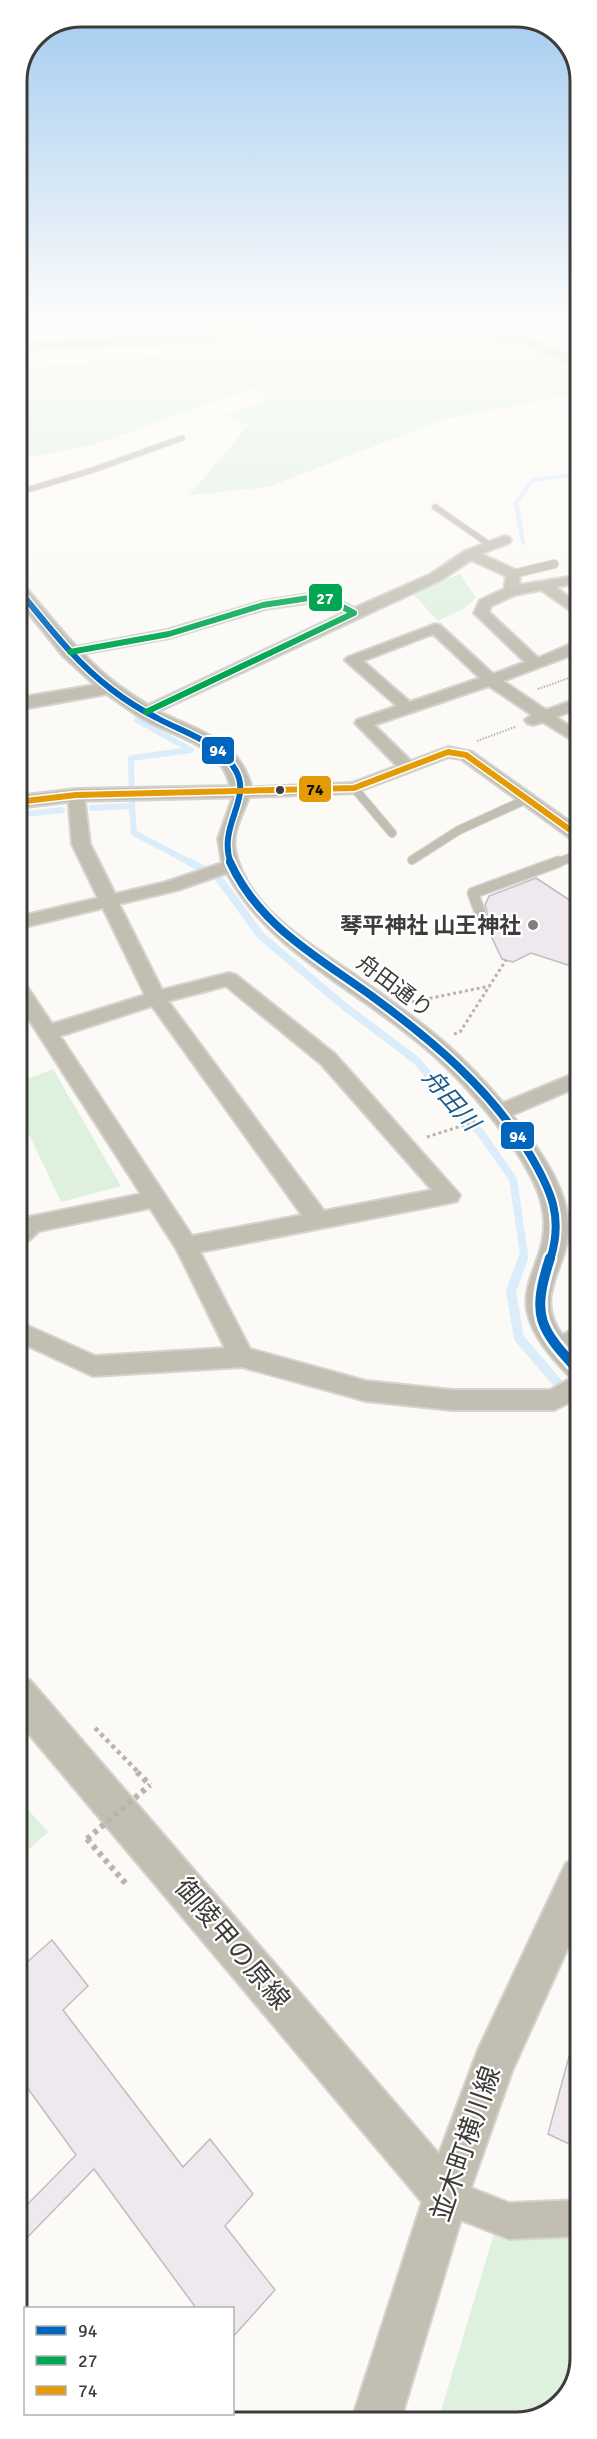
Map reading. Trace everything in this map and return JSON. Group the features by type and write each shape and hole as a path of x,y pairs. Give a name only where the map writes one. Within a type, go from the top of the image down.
{"street":[{"path":"146,712 436,576 470,554 497,542"},
{"path":"470,554 513,574 511,591"},
{"path":"536,664 481,613 485,603 511,591 570,581"},
{"path":"545,586 570,605"},
{"path":"70,652 169,634 263,605 322,596 354,613"},
{"path":"27,600 70,652 110,688 146,712 208,742 227,756 238,774 242,792"},
{"path":"407,707 353,660 435,628 491,680 570,733"},
{"path":"407,766 363,723 491,680 570,650"},
{"path":"27,702 110,688"},
{"path":"527,722 570,707"},
{"path":"27,801 76,795 354,788 474,742"},
{"path":"448,752 466,755 570,830"},
{"name":"舟田通り","path":"242,792 225,843 232,865 246,893 275,926 430,1042 465,1073 500,1112 531,1156 553,1202 557,1228 538,1299 543,1324 570,1361"},
{"path":"76,795 81,844 156,998 318,1220"},
{"path":"27,920 108,903 172,886 232,865"},
{"path":"47,1033 156,998 229,979 328,1059 449,1195 186,1246"},
{"path":"27,1002 186,1246 242,1357"},
{"path":"500,1112 570,1082"},
{"path":"27,1229 32,1224 155,1199"},
{"path":"27,1335 93,1366 242,1357 366,1391 452,1400 554,1400 570,1390"},
{"path":"559,1349 570,1342"},
{"name":"御陵甲の原線","path":"27,1704 446,2196"},
{"name":"並木町横川線","path":"378,2412 446,2196 493,2065 570,1899"},
{"path":"446,2196 509,2221 570,2218"}],"lane":[{"path":"27,490 93,470 182,438"},
{"path":"435,507 497,542"},
{"path":"513,574 554,564"},
{"path":"354,788 392,833"},
{"path":"412,860 459,830 527,799"},
{"path":"481,915 473,893 570,858"}],"path":[{"path":"516,697 570,678"},
{"path":"474,742 527,722"},
{"path":"430,1042 460,1032 506,960"},
{"path":"392,1014 417,1000 491,985"},
{"path":"404,1144 476,1122"},
{"path":"95,1728 150,1785 87,1839 127,1885"}],"green space":[{"path":"27,436 118,436 90,446 27,458"},
{"path":"240,436 401,436 268,487 189,495"},
{"path":"460,574 476,598 463,609 438,621 412,593"},
{"path":"53,1069 121,1186 61,1202 27,1130 27,1079"},
{"path":"27,1808 48,1832 27,1851"},
{"path":"499,2217 509,2221 570,2218 570,2365 559,2391 546,2403 526,2411 441,2412"}],"building":[{"name":"琴平神社 山王神社","path":"536,878 570,900 570,966 531,953 513,962 502,959 484,921 488,916 485,905 489,896"},
{"path":"52,1940 88,1986 63,2010 183,2167 210,2139 253,2194 225,2226 275,2290 234,2336 234,2307 195,2307 94,2169 27,2238 27,2205 76,2155 27,2087 27,1962"},
{"path":"570,2053 570,2144 548,2134"}],"waterway":[{"path":"523,542 516,503 533,480 570,475"},
{"path":"132,806 131,758 191,750 137,720"},
{"path":"92,808 132,806"},
{"path":"132,806 134,833 193,864"},
{"path":"27,814 62,810"},
{"path":"190,862 203,869"},
{"name":"舟田川","path":"220,880 261,936 344,1006 417,1061 464,1118 480,1132 513,1179 524,1254 522,1260"},
{"name":"舟田川","path":"523,1258 511,1292 519,1338 570,1397"}],"transit line":[{"name":"27","path":"70,652 169,634 263,605 322,596 354,613 146,712"},
{"name":"94","path":"27,600 72,653 110,688 148,714 199,738 228,760 236,771 241,789 228,832 227,851 236,874 251,898 275,926 292,940 391,1011 456,1064 494,1104 511,1126 542,1176 557,1218 556,1239 543,1280 538,1307 545,1328 570,1361"},
{"name":"74","path":"27,801 76,795 354,788 448,752 466,755 570,830"}],"place":[{"name":"琴平神社 山王神社","path":"533,925"}]}
